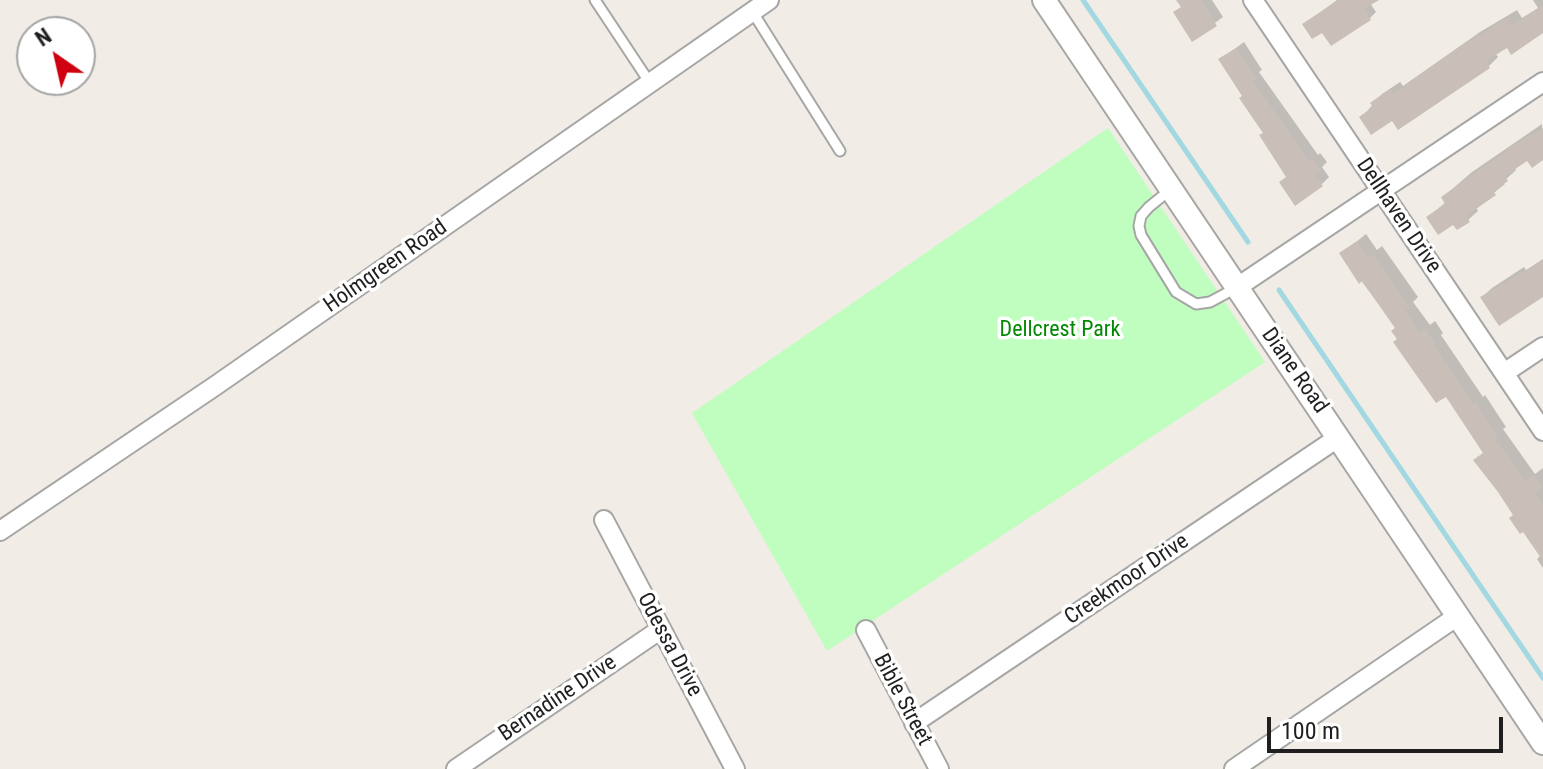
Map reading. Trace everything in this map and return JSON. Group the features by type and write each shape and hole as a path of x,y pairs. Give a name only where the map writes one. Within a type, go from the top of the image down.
{"street":[{"name":"Holmgreen Road","path":"0,531 228,377 769,0"},
{"name":"Diane Road","path":"1044,0 1236,288 1540,730"},
{"name":"Dellhaven Drive","path":"1261,3 1380,190 1543,431"},
{"path":"1236,288 1543,82"},
{"path":"1504,373 1543,347"},
{"name":"Creekmoor Drive","path":"914,723 1339,437"},
{"name":"Odessa Drive","path":"604,520 735,769"},
{"path":"1234,769 1459,615"},
{"name":"Bernadine Drive","path":"456,769 661,629"},
{"name":"Bible Street","path":"866,630 939,769"}],"lane":[{"path":"595,0 650,83"},
{"path":"752,11 840,151"},
{"path":"1171,190 1141,216 1139,226 1141,235 1176,292 1196,304 1210,302 1236,288"}],"green space":[{"name":"Dellcrest Park","path":"1108,128 1265,362 827,651 692,413"}],"building":[{"path":"1176,0 1201,0 1217,26 1192,42 1173,12 1181,7"},
{"path":"1339,0 1379,0 1364,9 1371,20 1331,46 1322,33 1312,39 1302,24"},
{"path":"1543,6 1543,33 1511,55 1507,48 1486,61 1490,68 1398,130 1392,121 1371,135 1359,117 1373,107 1370,103 1390,89 1393,94 1507,18 1512,26"},
{"path":"1236,48 1256,79 1253,81 1309,161 1312,159 1321,171 1315,175 1323,186 1295,206 1279,182 1286,177 1259,135 1263,133 1218,59"},
{"path":"1543,128 1543,160 1532,168 1527,161 1505,176 1508,181 1493,191 1496,195 1466,216 1470,222 1457,230 1453,225 1438,235 1426,217 1445,204 1441,197"},
{"path":"1357,241 1367,257 1372,254 1410,308 1405,311 1420,333 1425,329 1435,343 1433,345 1473,404 1476,403 1498,437 1495,439 1525,481 1534,475 1542,487 1534,492 1543,505 1543,561 1523,532 1520,534 1509,518 1513,515 1473,460 1483,453 1446,397 1436,403 1393,342 1397,339 1391,331 1395,328 1362,281 1359,284 1339,253"},
{"path":"1543,261 1543,297 1499,326 1480,297"}],"waterway":[{"path":"1083,0 1248,242"},
{"path":"1279,290 1543,678"}]}
